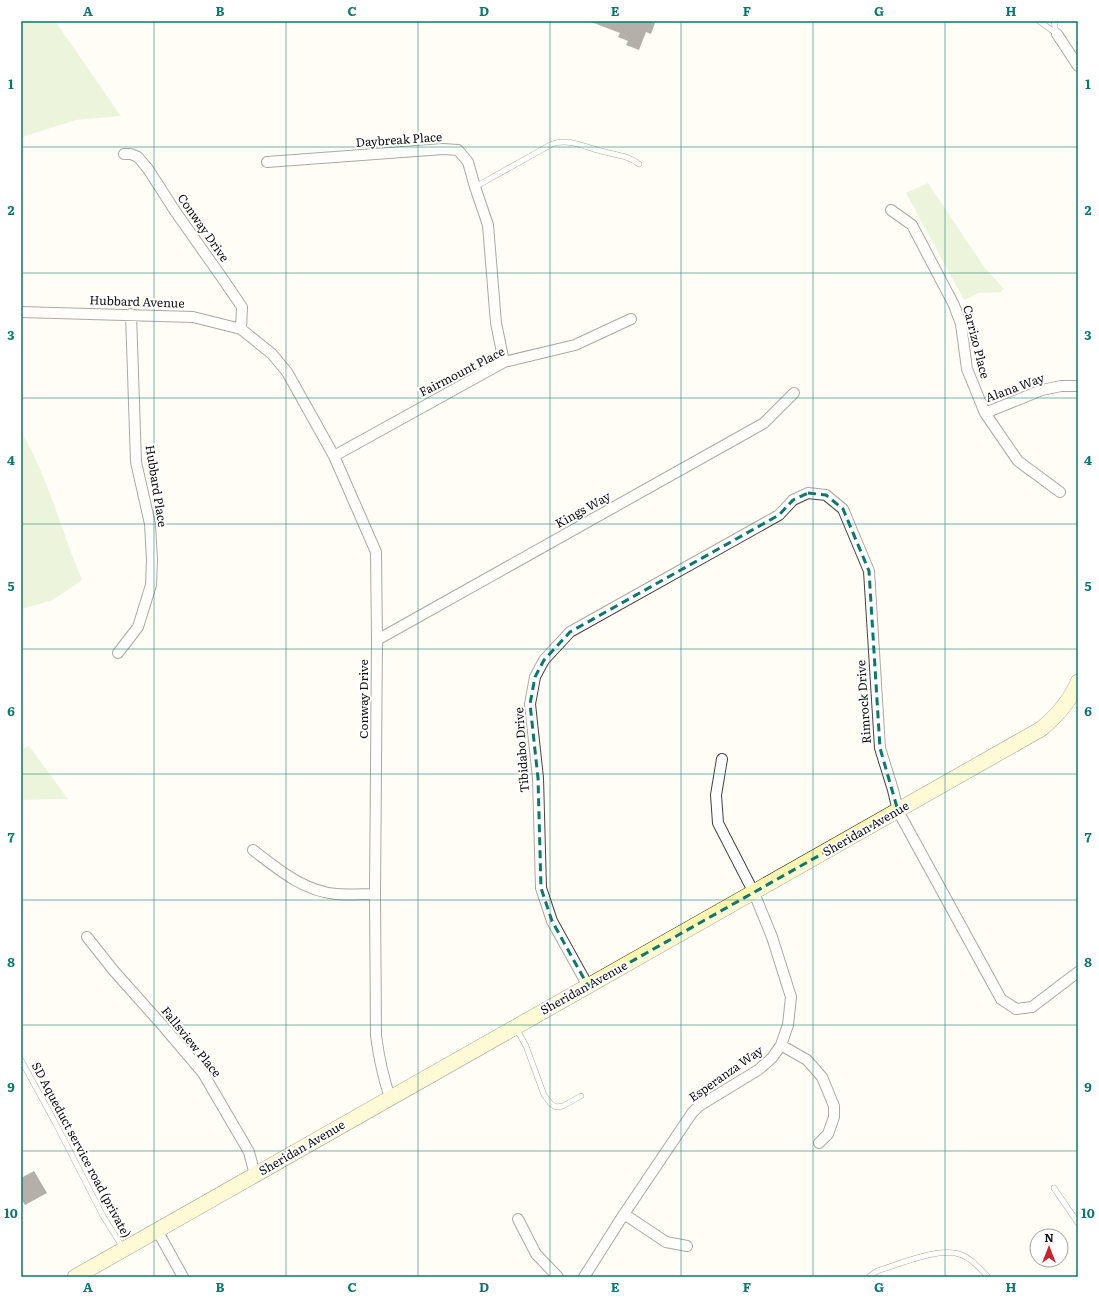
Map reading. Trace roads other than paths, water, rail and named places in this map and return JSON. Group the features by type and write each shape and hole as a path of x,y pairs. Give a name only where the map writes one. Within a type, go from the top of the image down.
{"street":[{"path":"1057,34 1078,66"},
{"name":"Daybreak Place","path":"267,162 443,148 458,150 468,162 488,225 496,323 504,362"},
{"name":"Conway Drive","path":"124,154 131,154 138,157 148,169 242,307 245,333 272,354 287,372 334,456 376,552 376,1036 384,1082 390,1098"},
{"name":"Carrizo Place","path":"891,210 912,225 954,305 961,324 967,368 984,413 1018,460 1060,492"},
{"name":"Hubbard Avenue","path":"21,312 193,317 245,333"},
{"name":"Hubbard Place","path":"118,653 138,627 151,585 152,560 150,524 136,462 131,314"},
{"name":"Fairmount Place","path":"334,456 504,362 575,345 631,319"},
{"name":"Alana Way","path":"984,413 1042,390 1061,386 1078,386"},
{"name":"Kings Way","path":"377,640 764,423 794,393"},
{"name":"Rimrock Drive","path":"779,515 793,500 808,493 826,495 843,509 869,571 880,748 898,811 1001,999 1016,1009 1032,1007 1078,972"},
{"name":"Tibidabo Drive","path":"588,986 552,921 541,888 538,778 530,704 535,676 544,660 570,632 779,515"},
{"name":"Sheridan Avenue","path":"75,1277 1041,729 1058,714 1068,701 1078,682"},
{"name":"Esperanza Way","path":"584,1277 624,1214 692,1113 699,1106 758,1070 772,1058 781,1045 788,1025 791,997 772,937 754,893 718,823 716,795 722,758"},
{"path":"253,850 285,875 311,888 335,894 375,894"},
{"name":"Fallsview Place","path":"87,937 114,971 203,1073 249,1152 255,1175"},
{"path":"781,1045 807,1060 822,1077 834,1106 834,1117 828,1134 819,1144"},
{"path":"624,1214 666,1242 687,1246"},
{"path":"518,1219 536,1254 558,1277"},
{"path":"157,1230 183,1277"}],"lane":[{"path":"1039,21 1057,34"},
{"path":"1054,21 1057,34"},
{"path":"475,187 558,142 574,143 598,151 632,158 639,164"},
{"path":"516,1027 526,1046 544,1095 551,1104 563,1106 581,1096"},
{"name":"SD Aqueduct service road (private)","path":"21,1060 56,1124 103,1216 124,1249"},
{"path":"1054,1188 1078,1223"},
{"path":"869,1277 877,1271 938,1252 950,1252 962,1255 980,1268 988,1277"}]}
